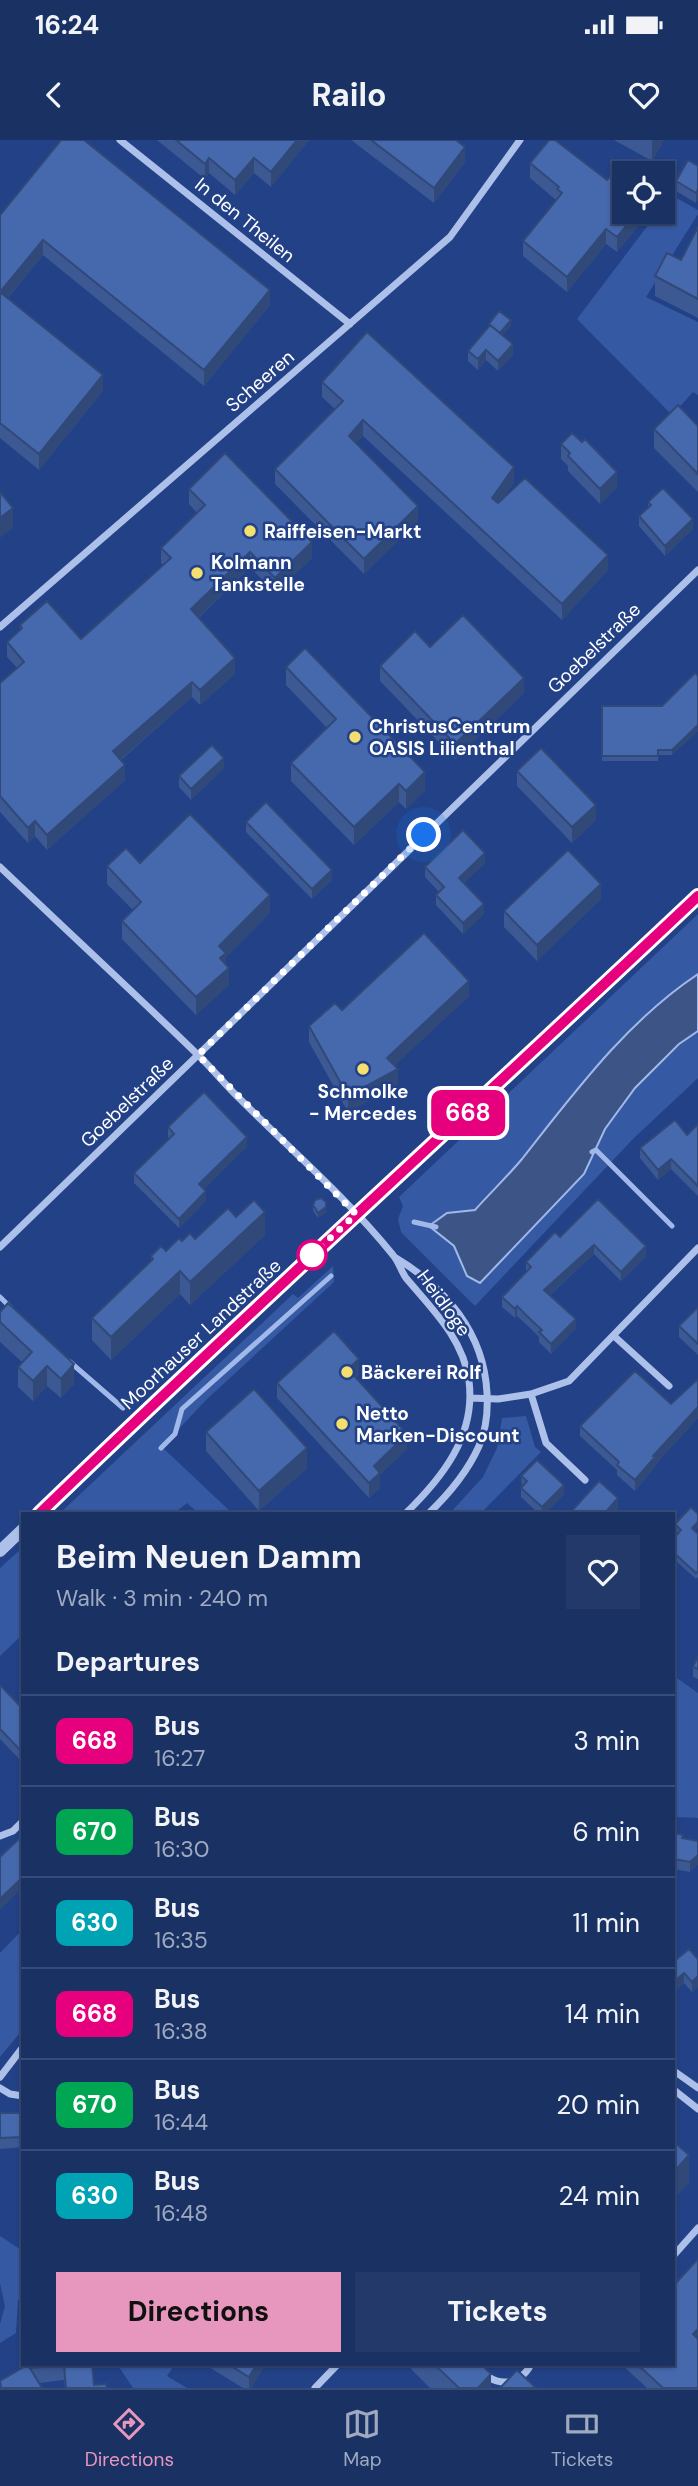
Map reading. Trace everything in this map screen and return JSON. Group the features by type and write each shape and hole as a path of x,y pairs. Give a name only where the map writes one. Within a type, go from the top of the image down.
{"street":[{"name":"In den Theilen","path":"120,140 349,324"},
{"name":"Scheeren","path":"0,627 450,237 520,140"},
{"name":"Goebelstraße","path":"0,1247 698,570"},
{"name":"Heidloge","path":"0,867 198,1055 356,1214 395,1257 405,1276 432,1307 454,1339 466,1369 470,1398 463,1437 452,1460 424,1496 407,1512"},
{"name":"Moorhauser Landstraße","path":"41,1512 698,896"},
{"path":"470,1398 531,1395 569,1381 698,1248"},
{"name":"Heidloge","path":"395,1257 412,1267 461,1315 481,1352 486,1381 484,1428 475,1454 455,1486 430,1512"},
{"path":"614,1336 669,1386"},
{"path":"531,1395 546,1443 585,1480"},
{"path":"0,1550 21,1531"},
{"path":"0,1836 13,1832 21,1823"},
{"path":"0,2077 19,2059"},
{"path":"675,2072 698,2088"},
{"path":"0,2088 10,2094 21,2096"},
{"path":"675,2091 698,2109"},
{"path":"675,2254 698,2228"},
{"path":"315,2388 336,2366"},
{"path":"480,2366 491,2379 505,2383 520,2379 530,2366"}],"shaded area":[{"path":"675,197 698,210 646,297 698,322 698,395 693,392 672,415 577,319 649,224 675,224"},
{"path":"698,914 698,974 672,993 625,1036 510,1172 474,1210 447,1213 429,1226 454,1246 467,1276 480,1282 584,1174 605,1129 635,1088 679,1044 698,1031 698,1078 633,1139 475,1306 401,1232 398,1219 403,1206 399,1197"},
{"path":"698,974 698,1031 679,1044 635,1088 605,1129 584,1174 480,1283 467,1276 454,1246 429,1226 447,1213 475,1210 516,1166 603,1059 648,1013"},
{"path":"333,1266 334,1282 206,1400 162,1447 231,1512 197,1512 187,1503 176,1512 61,1512 293,1294 298,1298"},
{"path":"526,1416 535,1447 541,1452 482,1512 451,1512 483,1477 497,1448 502,1418"},
{"path":"21,1549 21,1636 0,1656 0,1568"},
{"path":"675,1677 698,1693 698,1818 675,1817"},
{"path":"21,1931 21,2031 0,2057 0,1953"},
{"path":"0,2236 21,2250 21,2300 18,2300 16,2333 0,2343 0,2324 5,2306 0,2283"},
{"path":"118,2366 174,2366 167,2376 187,2388 133,2388"}],"building":[{"path":"61,140 84,140 270,290 204,370 43,240 0,292 0,215"},
{"path":"176,140 297,140 271,172 254,158 235,180 209,158 205,164"},
{"path":"371,140 456,140 465,147 434,188"},
{"path":"549,140 555,140 607,180 612,174 612,224 628,224 617,237 606,229 567,277 523,241 562,193 557,189 559,187 530,163"},
{"path":"688,160 698,166 696,193 676,181"},
{"path":"698,227 698,299 655,276 667,253 681,260"},
{"path":"0,292 103,375 39,454 0,423"},
{"path":"499,311 511,320 500,333 489,324"},
{"path":"490,325 513,344 498,361 486,350 478,359 468,351"},
{"path":"367,332 514,467 492,498 498,503 525,478 608,555 562,604 363,420 349,436 418,506 364,559 275,469 343,401 322,382"},
{"path":"678,405 698,426 698,474 654,429"},
{"path":"572,433 582,442 585,439 617,472 600,489 568,456 570,453 561,444"},
{"path":"225,453 312,542 275,578 250,552 191,609 235,658 200,690 192,682 113,751 125,765 47,835 35,821 28,828 0,796 0,683 24,662 7,642 22,628 20,625 47,601 81,639 171,558 161,548 205,505 189,489"},
{"path":"663,488 693,519 665,546 639,516 651,505 648,502"},
{"path":"0,492 13,508 0,518"},
{"path":"463,615 524,678 455,744 380,666 415,631 430,647"},
{"path":"305,648 425,772 406,791 399,784 354,827 291,763 336,719 286,667"},
{"path":"695,673 698,676 698,725 672,750 658,750 658,756 602,756 602,706 662,706"},
{"path":"212,745 224,758 191,789 179,776"},
{"path":"541,748 596,805 572,827 517,771"},
{"path":"266,802 332,870 312,889 246,822"},
{"path":"190,814 270,895 219,946 226,953 220,958 229,968 196,997 122,921 141,902 107,866 126,848 140,863"},
{"path":"463,830 485,853 459,878 484,904 463,923 436,895 444,887 425,867"},
{"path":"568,850 601,884 537,945 504,911"},
{"path":"424,933 469,981 387,1058 398,1069 348,1096 309,1026 335,1003 342,1010"},
{"path":"204,1092 247,1137 199,1184 206,1191 179,1219 134,1173 174,1134 168,1127"},
{"path":"675,1120 687,1135 698,1124 698,1186 671,1159 658,1170 640,1148"},
{"path":"321,1198 326,1202 326,1207 318,1213 313,1205 315,1200"},
{"path":"598,1199 646,1246 621,1272 594,1245 544,1290 576,1319 551,1344 539,1332 542,1330 517,1306 515,1309 502,1297 531,1267 526,1262 555,1232 560,1237"},
{"path":"254,1200 265,1212 190,1282 180,1271 111,1337 92,1318 153,1259 151,1256 161,1246 166,1251 179,1238 182,1241 190,1233 195,1239 228,1208 236,1217"},
{"path":"8,1303 74,1364 61,1379 47,1366 33,1381 18,1367 32,1352 0,1322 0,1312"},
{"path":"698,1307 698,1344 679,1326"},
{"path":"334,1331 359,1359 348,1369 407,1434 374,1466 380,1473 369,1483 277,1383"},
{"path":"635,1371 671,1404 698,1379 698,1407 635,1480 580,1426"},
{"path":"254,1389 307,1448 259,1491 206,1432"},
{"path":"537,1460 564,1485 542,1507 521,1488 527,1481 521,1476"},
{"path":"599,1481 618,1498 606,1512 571,1512"},
{"path":"691,1507 698,1514 698,1522 692,1528 698,1534 696,1573 675,1554 675,1537 681,1530 675,1524"},
{"path":"698,1656 698,1669 693,1667"},
{"path":"0,1685 21,1707 21,1751 0,1729"},
{"path":"675,1833 683,1835 682,1838 698,1841 698,1855 690,1862 675,1859"},
{"path":"21,1837 21,1879 0,1899 0,1857"},
{"path":"689,1949 698,1959 698,1976 692,1982 684,1973 675,1981 675,1957 677,1959"},
{"path":"0,2113 21,2113 21,2137 0,2138"},
{"path":"675,2143 689,2155 675,2171"},
{"path":"698,2259 698,2329 693,2334 698,2339 698,2388 663,2388 639,2366 675,2366 675,2284"},
{"path":"26,2366 53,2366 30,2368 42,2388 1,2388 0,2381"},
{"path":"64,2366 92,2366 94,2385 106,2384 107,2388 66,2388"},
{"path":"231,2366 256,2366 249,2377"},
{"path":"436,2366 483,2366 491,2374 478,2388 459,2388"},
{"path":"517,2370 536,2388 500,2388"}],"waterway":[{"path":"592,1152 596,1150 672,1226"},
{"path":"414,1222 436,1227"},
{"path":"161,1448 175,1434 182,1409 331,1276"},
{"path":"0,1297 11,1308"},
{"path":"70,1362 123,1408"}],"bus line":[{"name":"668","path":"41,1512 322,1245 480,1102 698,896"}],"place":[{"name":"Raiffeisen-Markt","path":"250,531"},
{"name":"Kolmann Tankstelle","path":"197,573"},
{"name":"ChristusCentrum OASIS Lilienthal","path":"355,737"},
{"name":"Schmolke - Mercedes","path":"363,1069"},
{"name":"Bäckerei Rolf","path":"347,1372"},
{"name":"Netto Marken-Discount","path":"342,1424"}],"route":[{"path":"312,1255 356,1214 198,1055 424,835"}]}
